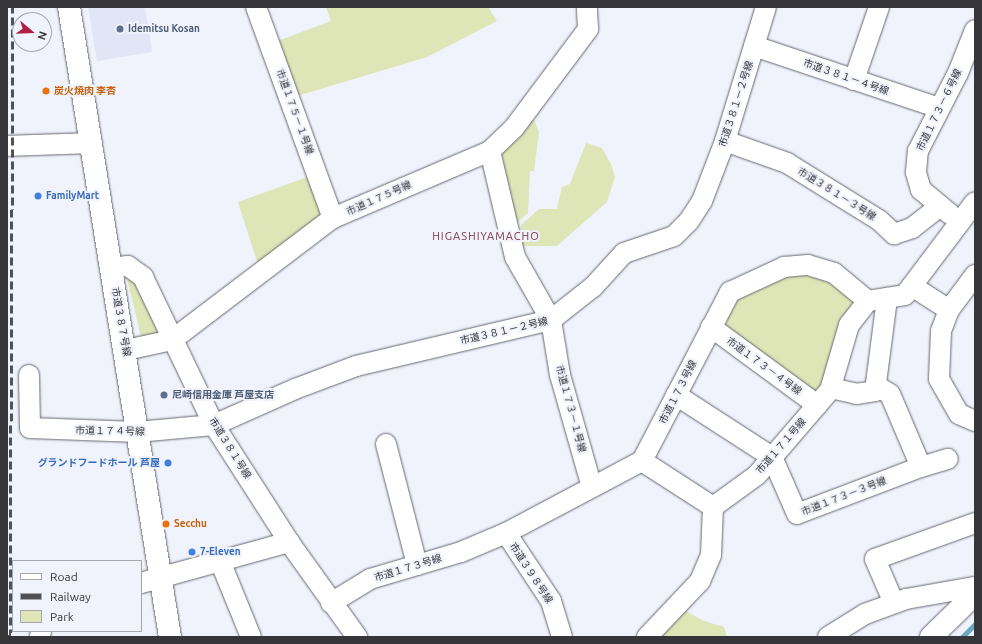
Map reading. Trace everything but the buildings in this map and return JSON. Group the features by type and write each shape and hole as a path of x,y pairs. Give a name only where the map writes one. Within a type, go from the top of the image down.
{"street":[{"name":"市道３８７号線","path":"69,7 111,268 126,350 137,432 151,580 170,637"},
{"name":"市道１７５－１号線","path":"256,7 333,218"},
{"name":"市道１７５号線","path":"126,350 172,340 333,218 490,151 514,128 588,29 587,7"},
{"name":"市道３８１－２号線","path":"214,425 295,389 356,366 551,320 593,288 624,253 674,236 690,221 702,201 725,141 766,7"},
{"path":"854,80 879,7"},
{"name":"市道１７３－６号線","path":"960,222 921,190 916,172 918,151 958,73 975,30"},
{"name":"市道３８１－４号線","path":"754,46 939,108"},
{"name":"市道３８１－３号線","path":"725,141 788,163 879,220 894,234 912,228 940,206"},
{"path":"7,146 91,144"},
{"name":"市道１７３－１号線","path":"490,151 516,257 551,320 560,375 592,487"},
{"path":"868,301 905,295 975,202"},
{"name":"市道１７３号線","path":"331,603 370,579 461,552 506,533 642,461 730,292 784,268 808,265 834,273 868,301"},
{"name":"市道３８１号線","path":"111,268 128,266 143,277 214,425 289,542 331,603 357,637"},
{"path":"975,275 949,310 941,332 939,379 959,414 975,420"},
{"path":"912,286 949,310"},
{"path":"831,388 856,394 875,391 877,386 887,298"},
{"name":"市道１７１号線","path":"713,508 757,475 831,388 849,325 868,301"},
{"name":"市道１７３－４号線","path":"711,327 817,405"},
{"name":"市道１７４号線","path":"29,375 30,428 137,432 214,425"},
{"path":"877,386 890,394 921,467"},
{"path":"676,395 772,457"},
{"path":"386,444 417,565"},
{"name":"市道１７３－３号線","path":"772,457 797,514 921,467 948,459"},
{"path":"642,461 713,508 711,555 700,581 647,637"},
{"path":"894,603 875,559 975,523"},
{"name":"市道３９８号線","path":"506,533 551,602 562,637"},
{"path":"151,580 289,542"},
{"path":"220,561 251,637"},
{"path":"828,637 865,614 894,603 975,587"},
{"path":"931,637 975,594"}],"shaded area":[{"name":"Idemitsu Kosan","path":"88,7 145,7 152,52 97,61"}],"green space":[{"path":"326,7 488,7 497,21 427,57 297,96 278,41 331,21"},
{"path":"533,118 539,132 534,171 530,171 528,213 515,224 498,155"},
{"path":"586,143 602,148 611,164 615,177 607,202 557,246 521,246 521,225 539,209 557,209 562,187 570,184"},
{"path":"310,176 324,217 259,268 238,202"},
{"path":"785,274 811,274 832,279 852,295 853,303 840,322 827,379 816,395 725,329 731,304"},
{"path":"132,277 135,279 159,332 158,336 141,337 127,278"},
{"path":"686,611 704,621 724,627 727,637 664,637 661,634"}],"waterway":[{"path":"962,637 975,624"}],"railway":[{"path":"10,637 13,7"}],"place":[{"name":"Idemitsu Kosan","path":"120,29"},
{"name":"炭火焼肉 李杏","path":"46,91"},
{"name":"FamilyMart","path":"38,196"},
{"name":"尼崎信用金庫 芦屋支店","path":"164,395"},
{"name":"グランドフードホール 芦屋","path":"168,463"},
{"name":"Secchu","path":"166,524"},
{"name":"7-Eleven","path":"192,552"}],"district":[{"name":"HIGASHIYAMACHO","path":"486,236"}]}
